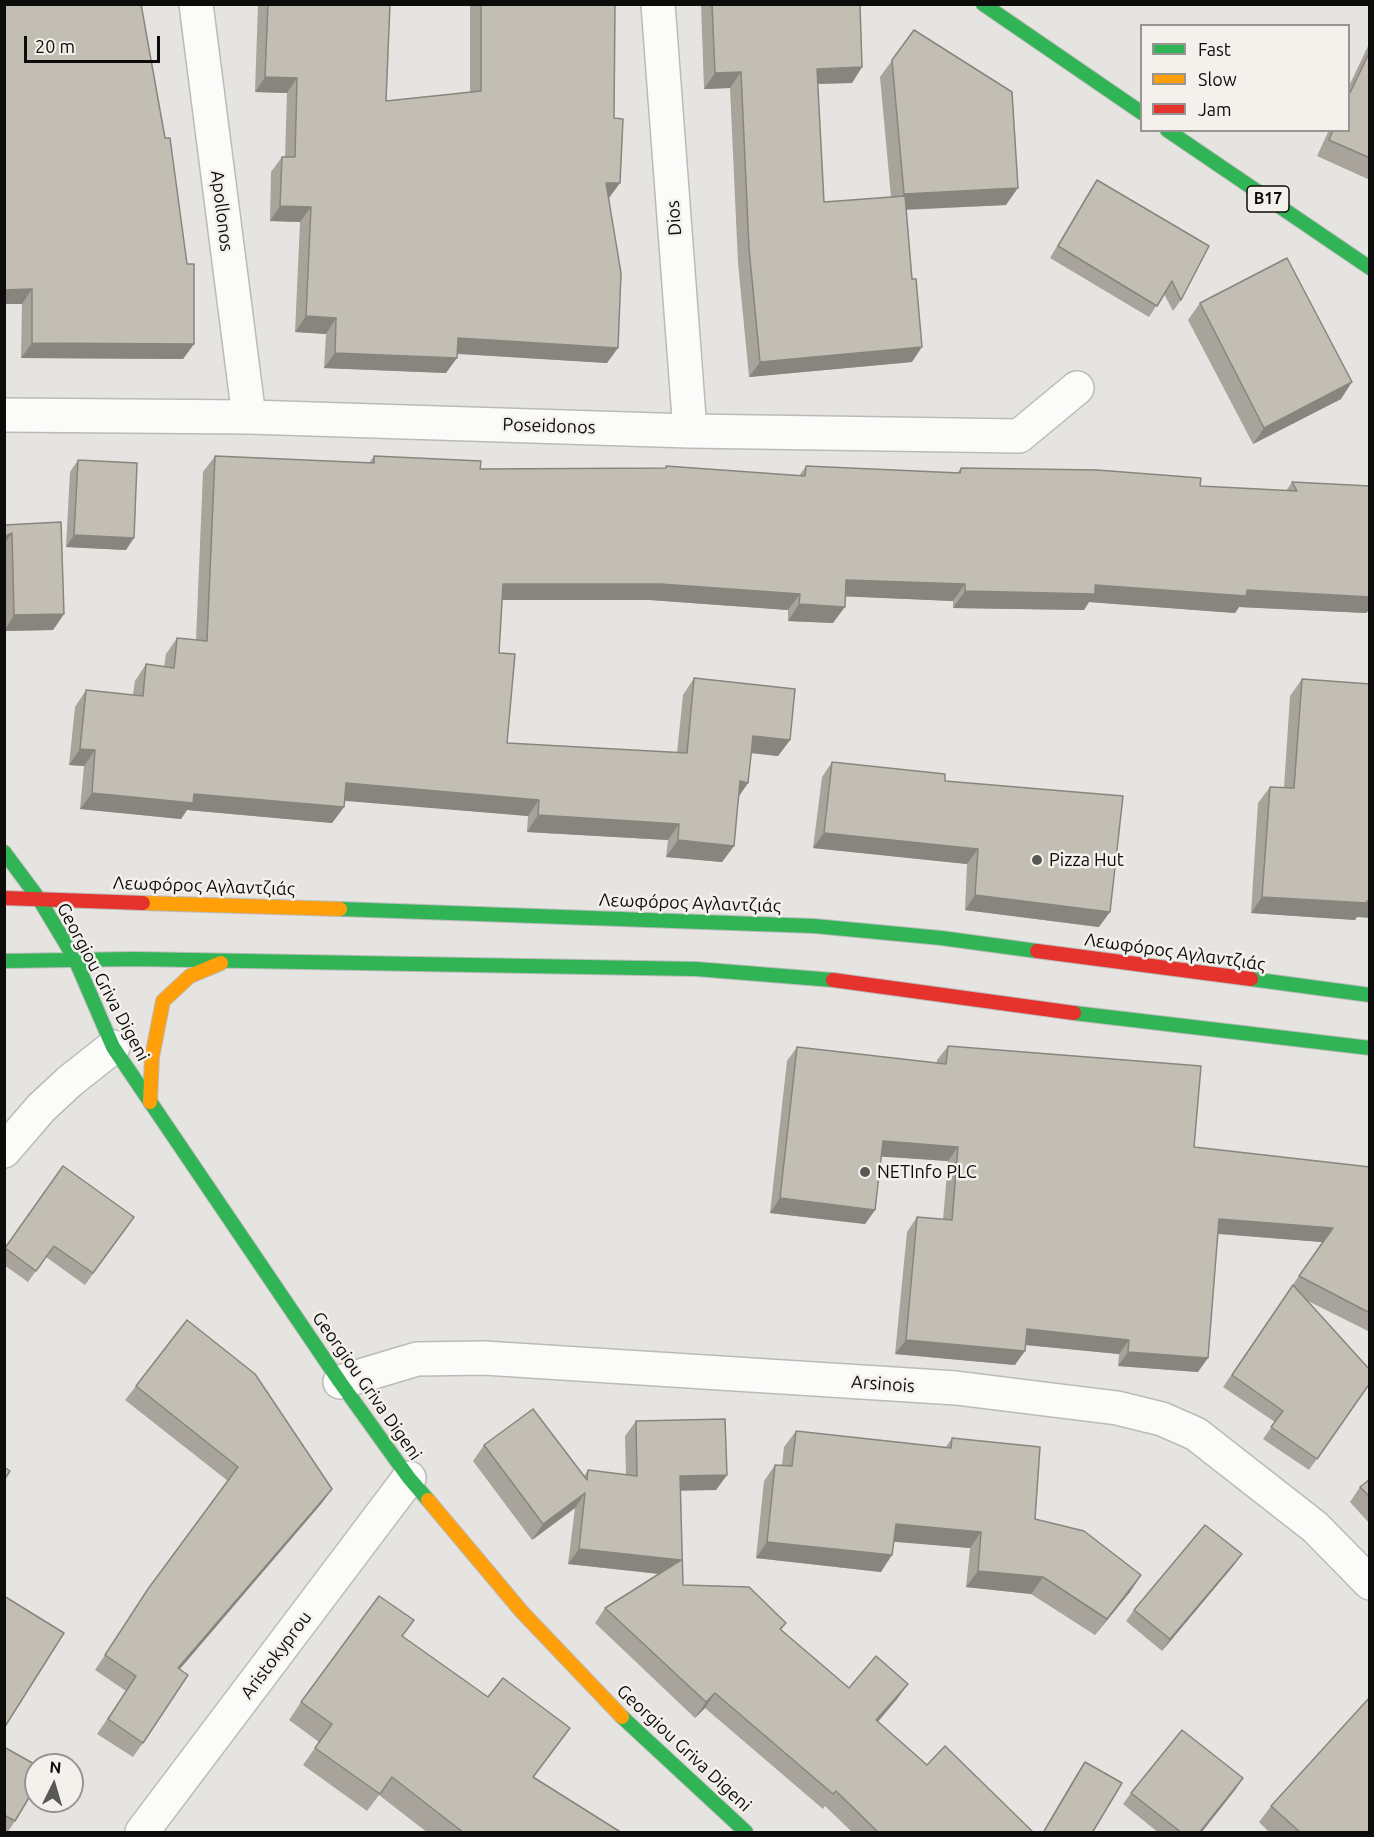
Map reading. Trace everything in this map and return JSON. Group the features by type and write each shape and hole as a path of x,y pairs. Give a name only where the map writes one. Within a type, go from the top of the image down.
{"main road":[{"path":"982,4 1140,112"},
{"name":"B17","path":"1170,132 1370,268"},
{"name":"Georgiou Griva Digeni","path":"4,852 39,899 75,959 113,1047 340,1382 409,1478 522,1612 620,1715 747,1833"},
{"name":"Λεωφόρος Αγλαντζιάς","path":"4,898 814,926 941,938 1370,996"},
{"path":"4,961 75,959 696,969 807,977 1029,1007 1370,1048"},
{"path":"150,1102 152,1057 164,1001 190,976 225,961"}],"street":[{"name":"Apollonos","path":"196,4 249,417"},
{"name":"Dios","path":"658,4 690,431"},
{"name":"Poseidonos","path":"4,415 249,417 690,431 1019,436 1077,388"},
{"path":"4,1151 42,1108 70,1081 113,1047"},
{"name":"Arsinois","path":"340,1382 417,1359 484,1358 956,1388 1117,1408 1162,1419 1196,1434 1315,1527 1370,1583"},
{"name":"Aristokyprou","path":"142,1833 409,1478"}],"building":[{"path":"4,4 141,4 165,138 170,138 187,264 194,264 194,344 32,343 32,289 4,290"},
{"path":"268,4 390,4 386,101 481,91 481,4 615,4 614,118 623,119 620,183 606,183 621,273 618,348 458,338 457,358 335,353 336,318 306,316 311,207 280,206 282,157 295,157 297,78 265,77"},
{"path":"712,4 860,4 862,67 817,69 824,202 905,196 912,279 916,279 922,347 760,362 749,248 741,72 715,73"},
{"path":"914,30 1012,92 1018,188 904,194 892,60"},
{"path":"1370,51 1370,158 1329,140 1332,132 1350,132 1350,93"},
{"path":"1097,180 1209,246 1181,300 1172,281 1157,306 1058,246"},
{"path":"1287,258 1352,382 1264,428 1200,303"},
{"path":"215,456 374,463 374,456 481,461 480,469 666,468 666,466 805,476 806,466 960,473 961,468 1097,470 1201,478 1200,486 1297,491 1292,482 1370,486 1370,597 1247,590 1246,596 1095,585 1095,594 965,591 965,584 846,580 845,607 799,604 800,594 661,584 503,584 499,653 515,654 507,743 687,753 694,678 795,689 790,740 753,736 748,783 740,781 734,846 678,840 679,824 538,815 539,800 346,783 344,807 194,794 193,803 92,793 95,750 80,749 86,690 143,696 146,664 174,668 177,638 207,641"},
{"path":"78,460 137,463 134,538 74,535"},
{"path":"61,522 64,614 14,615 12,533 4,537 4,525"},
{"path":"1302,679 1370,684 1370,901 1367,903 1262,897 1270,787 1294,788"},
{"path":"832,762 945,774 945,781 1123,796 1110,912 975,895 978,849 824,833"},
{"path":"948,1046 1201,1066 1194,1147 1370,1167 1370,1313 1299,1276 1333,1228 1219,1219 1208,1358 1128,1352 1129,1340 1027,1329 1025,1351 906,1340 917,1217 952,1220 958,1147 883,1141 875,1210 780,1198 797,1047 946,1064"},
{"path":"63,1166 134,1217 93,1273 54,1246 36,1271 5,1248"},
{"path":"1293,1285 1370,1370 1370,1383 1317,1459 1271,1427 1283,1411 1232,1375"},
{"path":"187,1320 255,1374 332,1489 178,1668 188,1675 143,1743 108,1719 136,1676 105,1655 148,1589 238,1467 136,1386"},
{"path":"533,1409 587,1480 588,1470 637,1476 636,1421 725,1419 727,1475 680,1476 683,1585 749,1587 786,1623 780,1629 849,1688 876,1656 908,1684 876,1720 927,1765 945,1746 1034,1833 879,1833 836,1791 833,1794 715,1693 706,1702 605,1608 681,1560 579,1549 585,1493 543,1524 484,1445"},
{"path":"796,1431 951,1448 952,1438 1040,1447 1035,1519 1084,1531 1141,1575 1107,1619 1043,1577 978,1571 981,1532 896,1524 892,1555 767,1542 775,1465 792,1466"},
{"path":"4,1467 10,1471 4,1480"},
{"path":"1370,1479 1370,1497 1360,1487"},
{"path":"1205,1525 1242,1554 1170,1639 1134,1610"},
{"path":"4,1596 64,1633 4,1728"},
{"path":"379,1596 414,1620 402,1636 488,1697 503,1678 570,1728 533,1777 622,1833 464,1833 392,1777 380,1794 315,1748 332,1724 301,1702"},
{"path":"1370,1697 1370,1833 1301,1833 1271,1806"},
{"path":"1182,1730 1243,1778 1199,1833 1182,1833 1131,1793"},
{"path":"4,1747 24,1758 24,1806 15,1821 4,1815"},
{"path":"1085,1762 1122,1783 1092,1833 1043,1833"}],"traffic: fast":[{"path":"983,4 1140,112"},
{"path":"1170,132 1370,268"},
{"path":"4,852 39,899 75,959 113,1047 340,1382 409,1478 428,1500"},
{"path":"340,909 814,926 941,938 1037,951"},
{"path":"4,961 134,959 696,969 833,980"},
{"path":"1251,979 1370,995"},
{"path":"1074,1013 1370,1048"},
{"path":"622,1717 746,1832"}],"traffic: slow":[{"path":"143,903 340,909"},
{"path":"150,1102 152,1057 163,1001 190,976 221,963"},
{"path":"428,1500 522,1612 622,1717"}],"traffic: jam":[{"path":"4,898 143,903"},
{"path":"1037,951 1251,979"},
{"path":"833,980 1074,1013"}],"place":[{"name":"Pizza Hut","path":"1037,860"},
{"name":"NETInfo PLC","path":"865,1172"}]}
